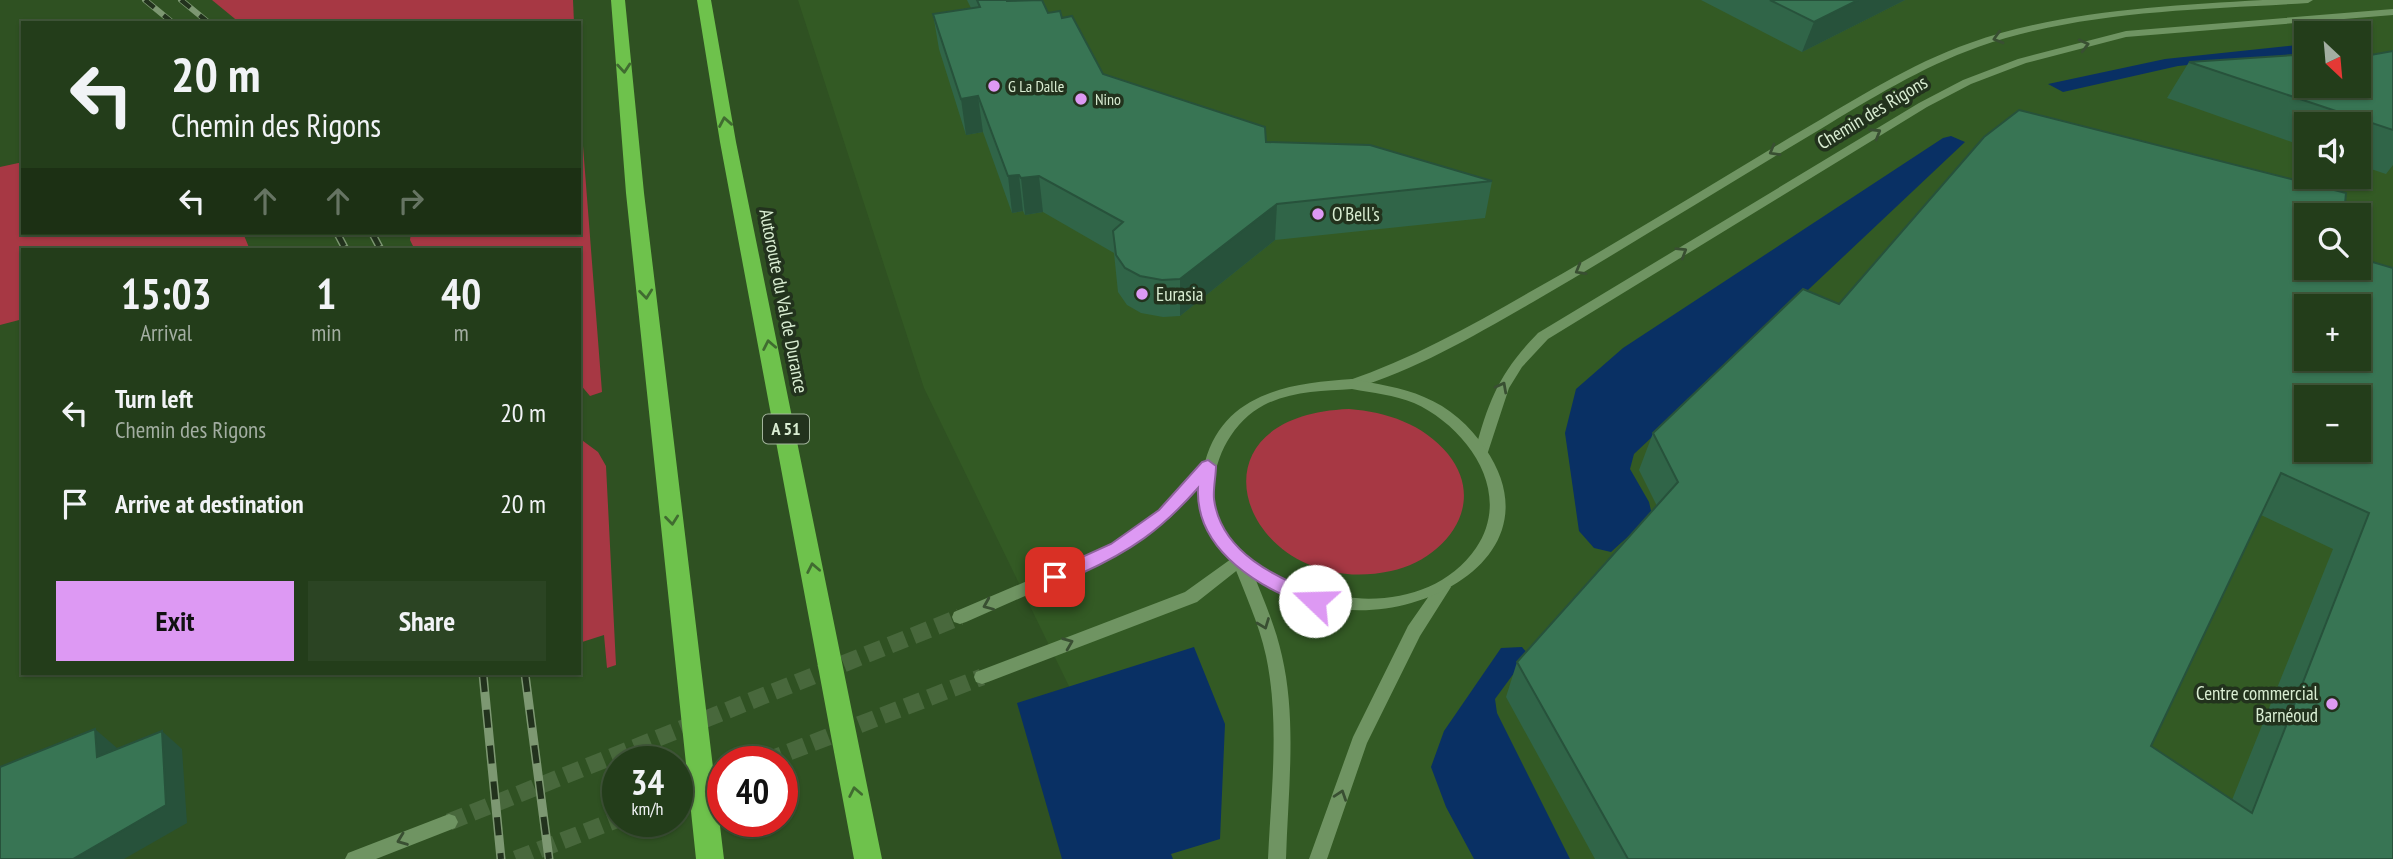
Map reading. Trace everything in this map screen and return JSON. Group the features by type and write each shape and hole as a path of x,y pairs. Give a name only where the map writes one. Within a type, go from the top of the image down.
{"highway":[{"path":"618,0 636,206 709,859"},
{"name":"Autoroute du Val de Durance","path":"704,0 728,142 868,859"}],"street":[{"name":"Chemin des Rigons","path":"1352,384 1393,371 1453,343 1610,253 1863,97 1922,66 2001,36 2085,20 2148,12 2308,0"},
{"name":"Chemin des Rigons","path":"1482,451 1499,390 1517,361 1544,337 1923,104 1967,82 2022,61 2126,34 2393,12"},
{"path":"960,617 1117,549 1165,514 1208,466 1222,437 1250,408 1276,396 1313,386 1352,384 1392,391 1428,404 1459,425 1482,451 1495,478 1499,507 1492,535 1476,561 1443,587 1404,602 1360,606 1315,601 1273,584 1240,560 1217,531 1206,499 1208,466"},
{"path":"982,677 1191,597 1240,560"},
{"path":"1240,560 1270,641 1277,669 1280,726 1277,859"},
{"path":"1318,859 1359,742 1415,631 1443,587"},
{"path":"354,859 449,822"}],"shaded area":[{"path":"212,0 573,0 574,21 238,21"},
{"path":"798,0 2393,0 2393,859 1153,859 924,388"},
{"path":"581,120 602,392 590,396 581,385 581,248 414,248 411,235 581,235"},
{"path":"21,162 21,235 244,235 249,248 21,248 21,320 0,325 0,167"},
{"path":"1349,409 1377,413 1416,427 1448,454 1459,473 1464,492 1462,511 1455,527 1443,543 1410,565 1391,571 1341,573 1299,560 1268,535 1250,504 1247,472 1261,442 1294,419"},
{"path":"581,439 598,452 606,466 616,665 607,668 604,635 581,642"}],"water":[{"path":"2294,45 2294,54 2178,66 2063,92 2048,84 2165,59"},
{"path":"1951,136 1965,142 1634,454 1630,469 1649,502 1652,515 1611,552 1594,548 1579,531 1565,433 1576,389 1623,348 1943,138"},
{"path":"1194,647 1225,724 1220,839 1171,854 1173,859 1062,859 1017,703"},
{"path":"1522,647 1528,654 1495,699 1497,713 1570,859 1474,859 1446,807 1431,767 1444,731 1501,648"}],"building":[{"path":"977,0 1042,0 1048,13 1060,11 1062,18 1072,16 1103,74 1265,127 1266,142 1370,145 1492,181 1277,204 1180,279 1162,280 1140,276 1125,268 1116,255 1113,231 1123,222 1039,176 1008,176 978,96 961,99 933,14 980,7"},
{"path":"1770,0 1858,0 1814,22"},
{"path":"2393,51 2393,130 2371,123 2371,112 2339,112 2297,98 2371,98 2371,55"},
{"path":"2294,55 2294,97 2189,62"},
{"path":"2019,110 2294,180 2294,189 2330,189 2346,193 2345,203 2294,203 2294,280 2371,280 2371,262 2393,268 2393,859 1628,859 1517,662 1678,482 1653,433 1803,289 1839,304 1984,137","holes":["2281,473 2369,513 2252,813 2151,746"]},
{"path":"95,729 97,757 162,731 166,805 73,859 0,859 0,767"}],"tunnel":[{"path":"449,822 960,617"},
{"path":"798,749 982,677"},
{"path":"693,790 707,784"},
{"path":"516,859 602,825"}],"railway":[{"path":"145,0 171,21"},
{"path":"181,0 207,21"},
{"path":"338,235 345,248"},
{"path":"373,235 380,248"},
{"path":"483,675 501,859"},
{"path":"525,675 549,859"}],"place":[{"name":"G La Dalle","path":"994,86"},
{"name":"Nino","path":"1081,99"},
{"name":"O'Bell's","path":"1318,214"},
{"name":"Eurasia","path":"1142,294"},
{"name":"Centre commercial Barnéoud","path":"2332,704"}],"route":[{"path":"1055,577 1117,549 1165,514 1208,466 1206,499 1217,531 1240,560 1273,584 1315,601"}]}
